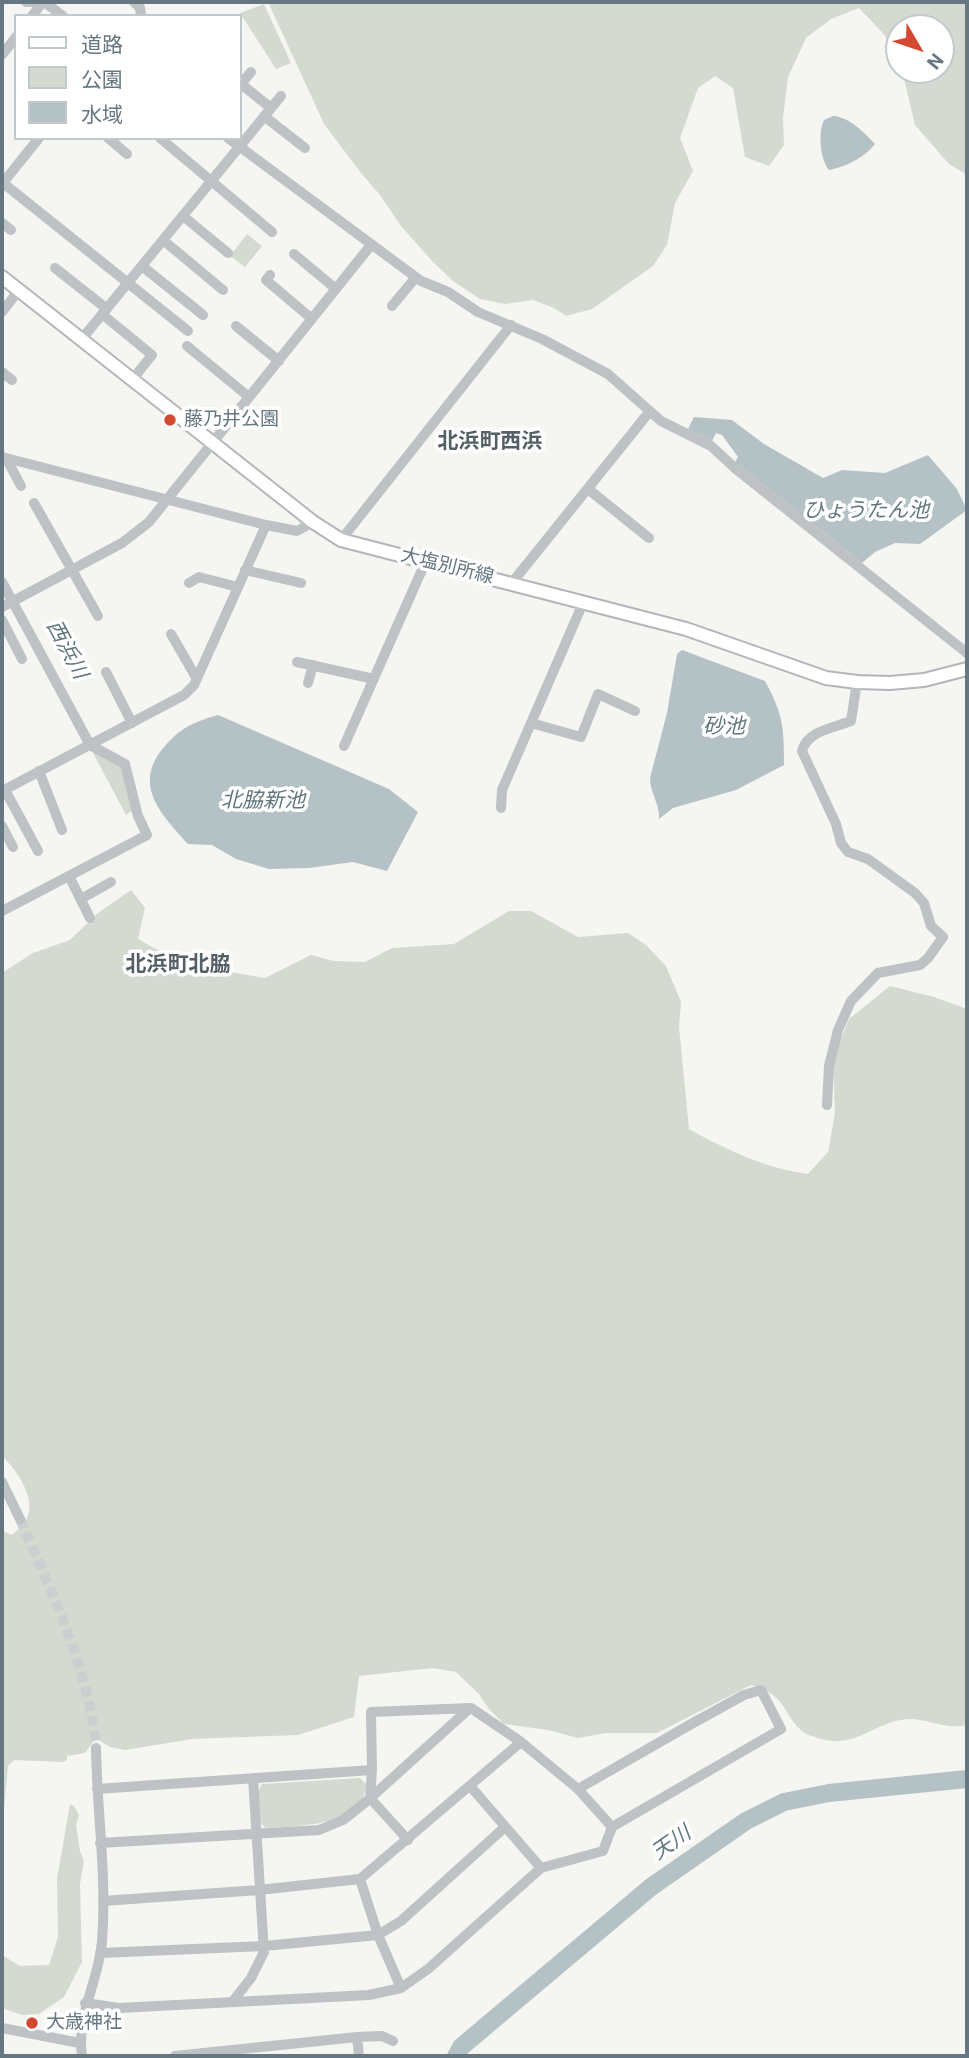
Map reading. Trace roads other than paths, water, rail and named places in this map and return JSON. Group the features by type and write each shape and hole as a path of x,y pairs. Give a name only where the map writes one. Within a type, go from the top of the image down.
{"main road":[{"name":"大塩別所線","path":"2,277 212,444 313,522 341,540 686,629 826,678 857,682 924,680 967,669"}],"street":[{"path":"26,2 42,2 60,14"},
{"path":"2,55 14,40"},
{"path":"251,72 242,84 271,107"},
{"path":"81,340 281,96"},
{"path":"264,116 306,148"},
{"path":"37,140 2,183 188,331"},
{"path":"110,140 127,154"},
{"path":"162,140 272,232"},
{"path":"230,140 416,277 448,292 478,312 511,325 608,374 675,429 710,446 967,653"},
{"path":"183,216 228,253"},
{"path":"163,240 223,290"},
{"path":"2,607 130,538 149,522 371,245"},
{"path":"294,254 336,289"},
{"path":"142,266 202,315"},
{"path":"55,268 65,282 152,355 132,380"},
{"path":"270,275 265,280 312,319"},
{"path":"392,306 416,277"},
{"path":"2,312 19,290"},
{"path":"341,540 511,325"},
{"path":"236,326 279,361"},
{"path":"187,345 249,397"},
{"path":"2,372 12,380"},
{"path":"511,583 650,411"},
{"path":"4,458 266,525 297,531 313,522"},
{"path":"4,458 21,486"},
{"path":"588,489 649,537"},
{"path":"34,503 98,616"},
{"path":"38,851 3,790 184,695 197,679 266,525"},
{"path":"344,746 425,563"},
{"path":"245,570 301,583"},
{"path":"189,583 199,577 238,587"},
{"path":"2,582 90,745 125,764 138,816 148,835 2,911"},
{"path":"501,808 502,790 583,603"},
{"path":"2,620 22,659"},
{"path":"171,634 197,679"},
{"path":"297,662 316,663 374,679"},
{"path":"308,683 316,663"},
{"path":"106,672 132,723"},
{"path":"827,1105 831,1057 838,1030 851,1001 878,973 920,965 943,937 930,926 924,903 915,893 868,859 848,852 841,843 836,824 802,751 804,742 811,735 851,721 857,682"},
{"path":"531,723 581,737 598,694 635,711"},
{"path":"39,771 62,830"},
{"path":"2,826 13,847"},
{"path":"69,876 90,918"},
{"path":"81,899 111,882"},
{"path":"2,1482 20,1519"},
{"path":"85,2003 119,2007 369,1995 401,1988 428,1969 541,1868 603,1851 612,1826 781,1729 761,1690 744,1695 578,1789"},
{"path":"100,1843 319,1830 343,1820 471,1708"},
{"path":"408,1840 370,1798 371,1712 471,1708 521,1742 578,1789 612,1826"},
{"path":"103,1901 360,1880 521,1742"},
{"path":"82,2056 80,2043 85,2003 100,1953 103,1901 96,1748"},
{"path":"97,1789 372,1770"},
{"path":"233,2001 251,1978 264,1952 253,1778"},
{"path":"471,1787 541,1868"},
{"path":"100,1953 264,1946 378,1935 401,1921 505,1828"},
{"path":"360,1880 378,1935 401,1988"},
{"path":"2,2028 80,2043"},
{"path":"176,2056 357,2037 382,2036 393,2041"},
{"path":"357,2037 359,2056"}],"water":[{"path":"833,116 850,122 875,144 855,161 829,170 822,153 821,131 824,120"},
{"name":"ひょうたん池","path":"694,417 732,420 764,444 823,478 842,470 885,473 928,455 957,489 967,510 920,544 895,543 875,552 862,563 735,462 738,457 722,435 716,433 712,441 688,429"},
{"name":"砂池","path":"682,650 765,681 781,721 784,765 736,790 673,808 659,819 650,778 667,713 677,654"},
{"name":"北脇新池","path":"218,715 389,789 418,812 387,871 353,862 309,868 269,869 236,859 212,845 188,844 160,810 150,786 150,774 164,747 176,735 195,723"}],"waterway":[{"name":"天川","path":"456,2056 461,2047 651,1887 746,1821 784,1802 829,1793 967,1779"}],"tunnel":[{"path":"20,1519 77,1659 86,1689 96,1748"}],"place":[{"name":"藤乃井公園","path":"170,420"},
{"name":"大歳神社","path":"32,2023"}],"district":[{"name":"北浜町西浜","path":"490,443"},
{"name":"北浜町北脇","path":"178,966"}],"water label":[{"name":"西浜川","path":"66,650"}]}
